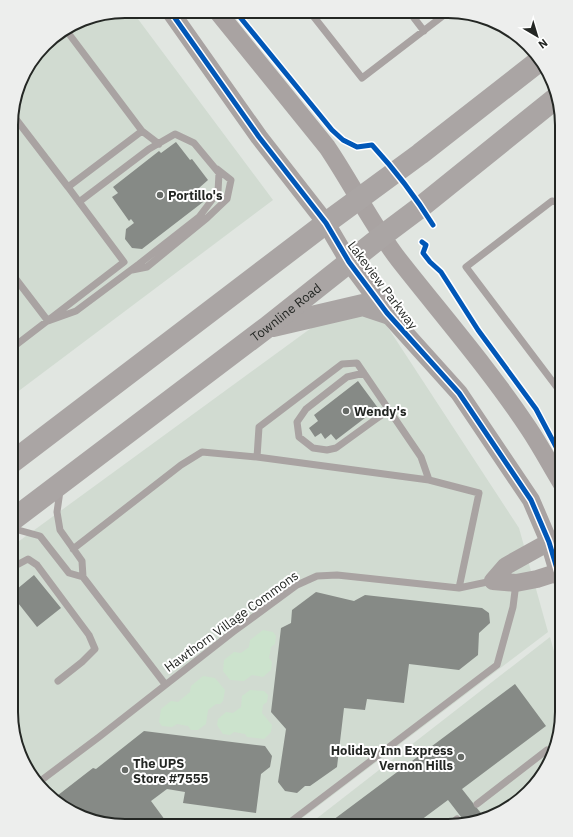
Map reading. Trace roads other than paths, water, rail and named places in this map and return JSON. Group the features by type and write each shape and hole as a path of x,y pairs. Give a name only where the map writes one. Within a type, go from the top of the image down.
{"main road":[{"path":"18,458 326,223 359,200 535,64"},
{"name":"Townline Road","path":"18,516 266,328 422,206 552,101"},
{"path":"266,328 363,305 387,313"}],"street":[{"name":"Lakeview Parkway","path":"175,18 260,137 326,223 349,262 387,313 459,393 555,537"},
{"path":"223,18 327,147 382,236 488,372 529,429 555,472"},
{"path":"493,581 506,566 555,540"},
{"path":"493,581 516,583 555,576"}],"lane":[{"path":"315,18 362,78 440,18"},
{"path":"414,18 424,31"},
{"path":"69,34 142,131 158,144"},
{"path":"18,122 124,262 18,344"},
{"path":"68,187 142,131"},
{"path":"48,321 76,311 199,217 218,192 219,173 194,143 175,134 149,149 80,202"},
{"path":"130,270 147,267 207,218 227,199 231,180 213,166"},
{"path":"555,202 552,201 466,267 555,385"},
{"path":"18,282 48,321"},
{"path":"257,457 260,427 342,364 357,363 421,456 429,480"},
{"path":"364,373 347,378 306,409 296,422 299,437 313,448 327,450 336,448 389,410"},
{"path":"73,549 181,465 202,452 257,457 429,480 479,493 459,588"},
{"path":"60,484 57,512 60,530 82,561 82,577"},
{"path":"18,530 40,536 69,573 82,577 165,684"},
{"path":"18,565 28,559 37,566 89,635 95,649 82,662 58,681"},
{"name":"Hawthorn Village Commons","path":"42,780 133,711 232,632 297,586 317,576 337,575 459,588 493,581"},
{"path":"294,819 497,665 513,607 516,583"},
{"path":"477,804 546,754"}],"place":[{"name":"Portillo's","path":"160,195"},
{"name":"Wendy's","path":"346,411"},
{"name":"Holiday Inn Express Vernon Hills","path":"461,757"},
{"name":"The UPS Store #7555","path":"125,770"}]}
